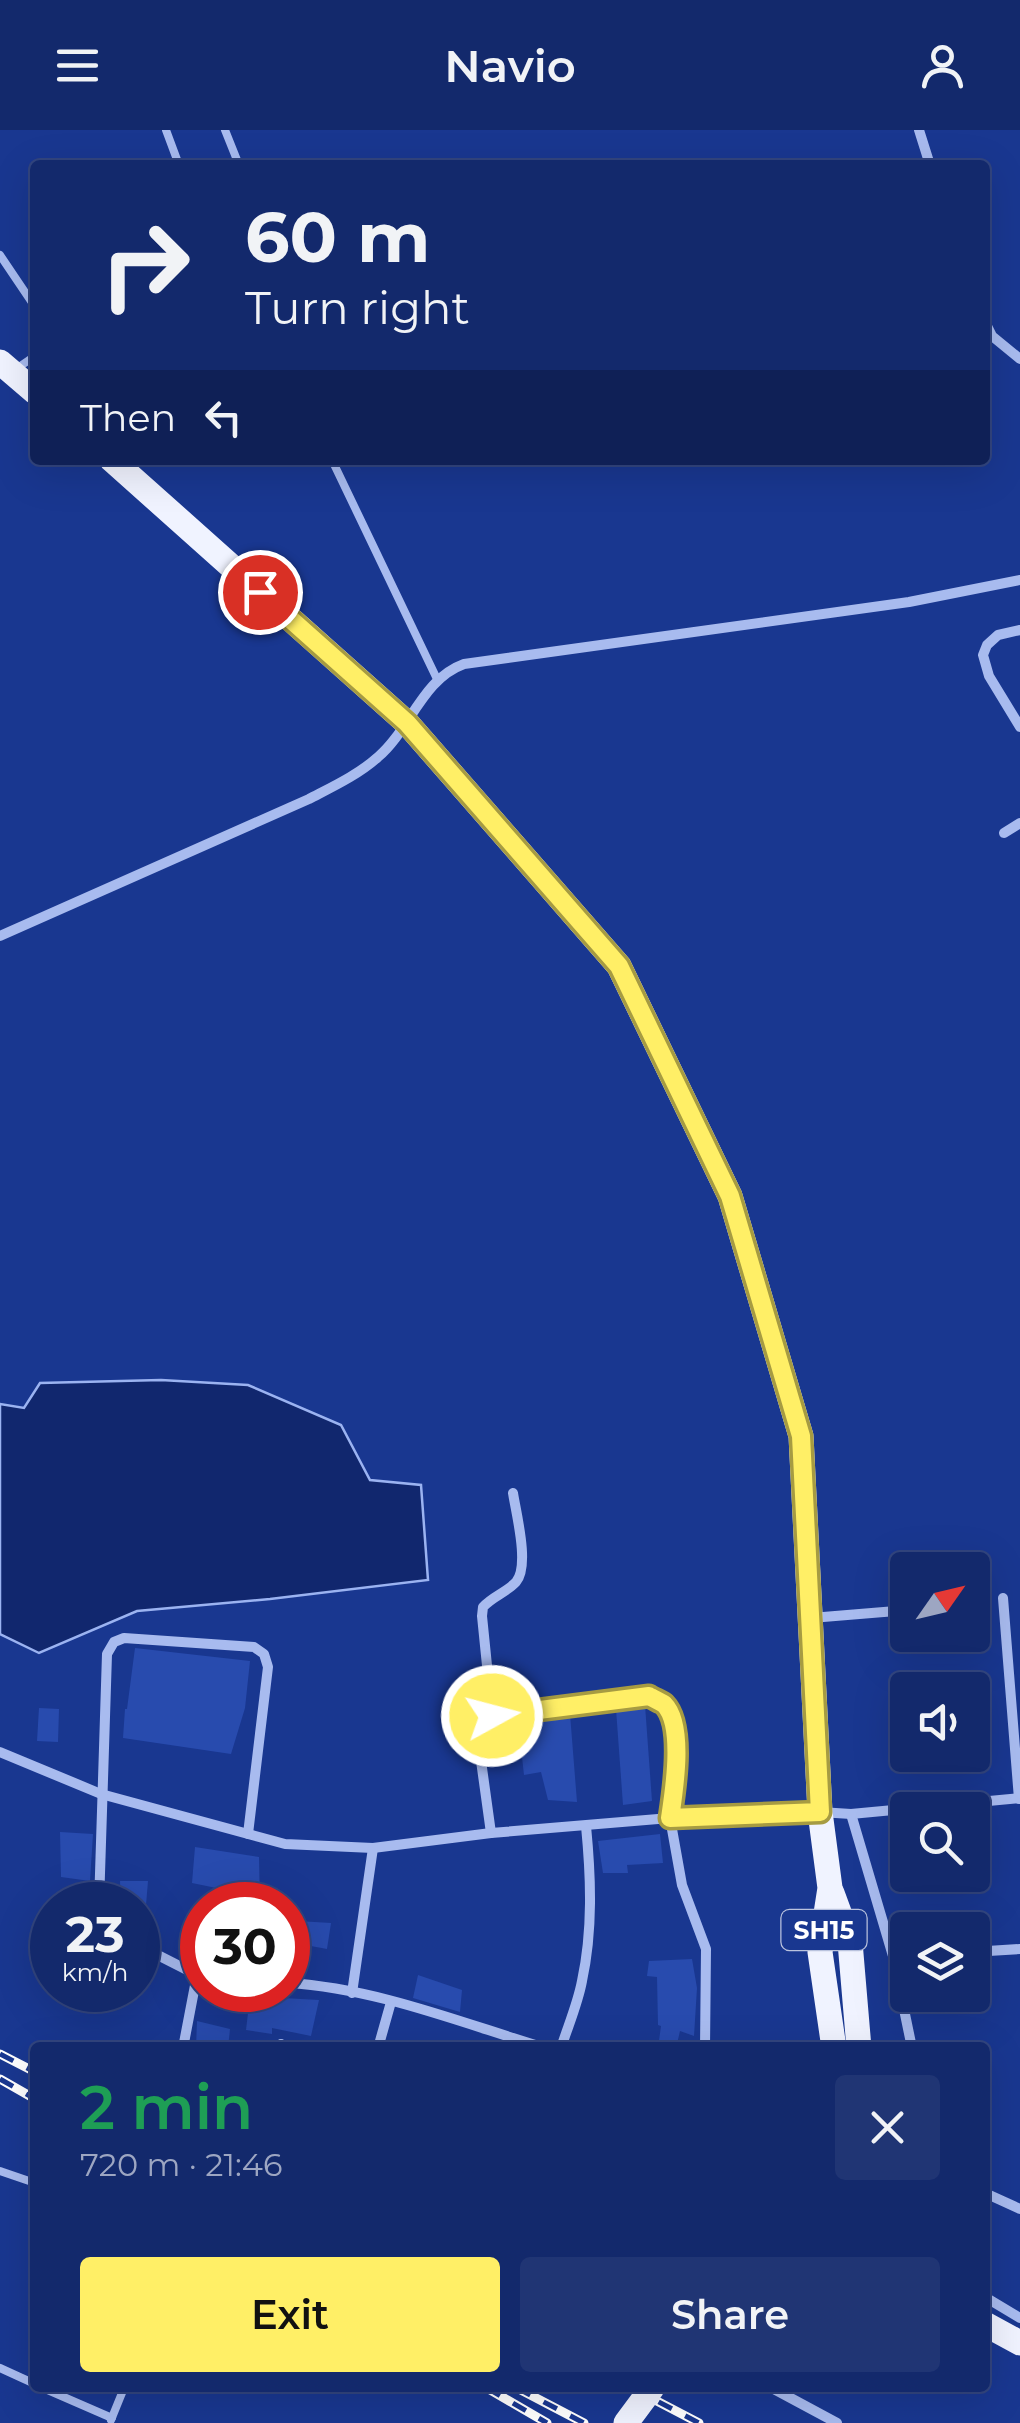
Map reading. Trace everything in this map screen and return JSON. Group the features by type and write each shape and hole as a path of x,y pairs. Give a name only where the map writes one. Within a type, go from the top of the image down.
{"main road":[{"path":"6,367 30,388"},
{"name":"SH15","path":"118,465 407,723 619,966 730,1196 801,1436 820,1812 830,1888 850,1942 859,2042"},
{"name":"SH15","path":"830,1888 820,1952 833,2042"},
{"path":"990,2327 1020,2343"},
{"path":"626,2423 649,2392"}],"street":[{"path":"919,130 928,160"},
{"path":"990,332 1020,359"},
{"path":"0,936 345,780 379,757 437,679 464,664 909,602 1020,580"},
{"path":"1020,630 998,635 983,655 989,676 1020,727"},
{"path":"1004,833 1020,822"},
{"path":"492,1716 482,1616 483,1606 513,1586 522,1574 513,1492"},
{"path":"0,1752 101,1794 285,1844 373,1848 491,1833 670,1818 852,1814 1019,1798 1003,1598"},
{"path":"810,1618 890,1611"},
{"path":"99,1882 108,1654 114,1642 124,1638 254,1647 264,1654 268,1667 248,1834"},
{"path":"1006,1644 1020,1642"},
{"path":"491,1833 478,1739 479,1730 492,1716 649,1696 664,1703 672,1718 677,1746 670,1818 682,1885 706,1949 705,2042"},
{"path":"852,1814 890,1949"},
{"path":"563,2042 582,1982 589,1928 586,1826"},
{"path":"352,1993 373,1848"},
{"path":"990,1951 1020,1949"},
{"path":"310,1986 391,2002 525,2042"},
{"path":"380,2042 391,2002"},
{"path":"184,2042 192,2012"},
{"path":"904,2012 911,2042"},
{"path":"990,2195 1020,2209"},
{"path":"990,2300 1020,2318"},
{"path":"779,2392 837,2423"}],"lane":[{"path":"166,130 178,160"},
{"path":"225,130 238,160"},
{"path":"0,255 30,300"},
{"path":"6,367 30,358"},
{"path":"334,465 437,679"},
{"path":"0,2171 30,2181"},
{"path":"0,2368 30,2382"},
{"path":"52,2392 111,2421 122,2392"}],"shaded area":[{"path":"161,1380 248,1385 341,1425 370,1480 421,1485 428,1580 137,1611 39,1653 0,1634 0,1404 24,1408 40,1383"}],"building":[{"path":"135,1648 250,1661 245,1708 231,1754 123,1738"},
{"path":"645,1705 652,1801 623,1805 616,1709"},
{"path":"39,1708 59,1709 58,1742 37,1741"},
{"path":"570,1714 577,1802 548,1800 541,1772 524,1775 518,1721"},
{"path":"60,1832 93,1834 90,1881 61,1877"},
{"path":"660,1834 663,1863 627,1865 628,1873 603,1873 598,1841"},
{"path":"195,1847 259,1857 260,1882 192,1882"},
{"path":"310,1922 331,1923 327,1949 310,1946"},
{"path":"692,1959 697,1988 694,2036 680,2031 677,2042 659,2042 657,1977 647,1976 649,1961"},
{"path":"418,1975 462,1990 460,2012 413,1998"},
{"path":"310,2000 319,2000 311,2036 272,2028 272,2034 246,2030 248,2012 310,2012"},
{"path":"197,2021 230,2029 229,2042 196,2042"}],"railway":[{"path":"0,2054 30,2069"},
{"path":"0,2079 30,2096"},
{"path":"494,2392 547,2423"},
{"path":"525,2392 584,2423"},
{"path":"640,2392 699,2423"}],"route":[{"path":"260,592 407,723 619,966 730,1196 801,1436 820,1812 670,1818 677,1746 672,1718 664,1703 649,1696 492,1716"}]}
